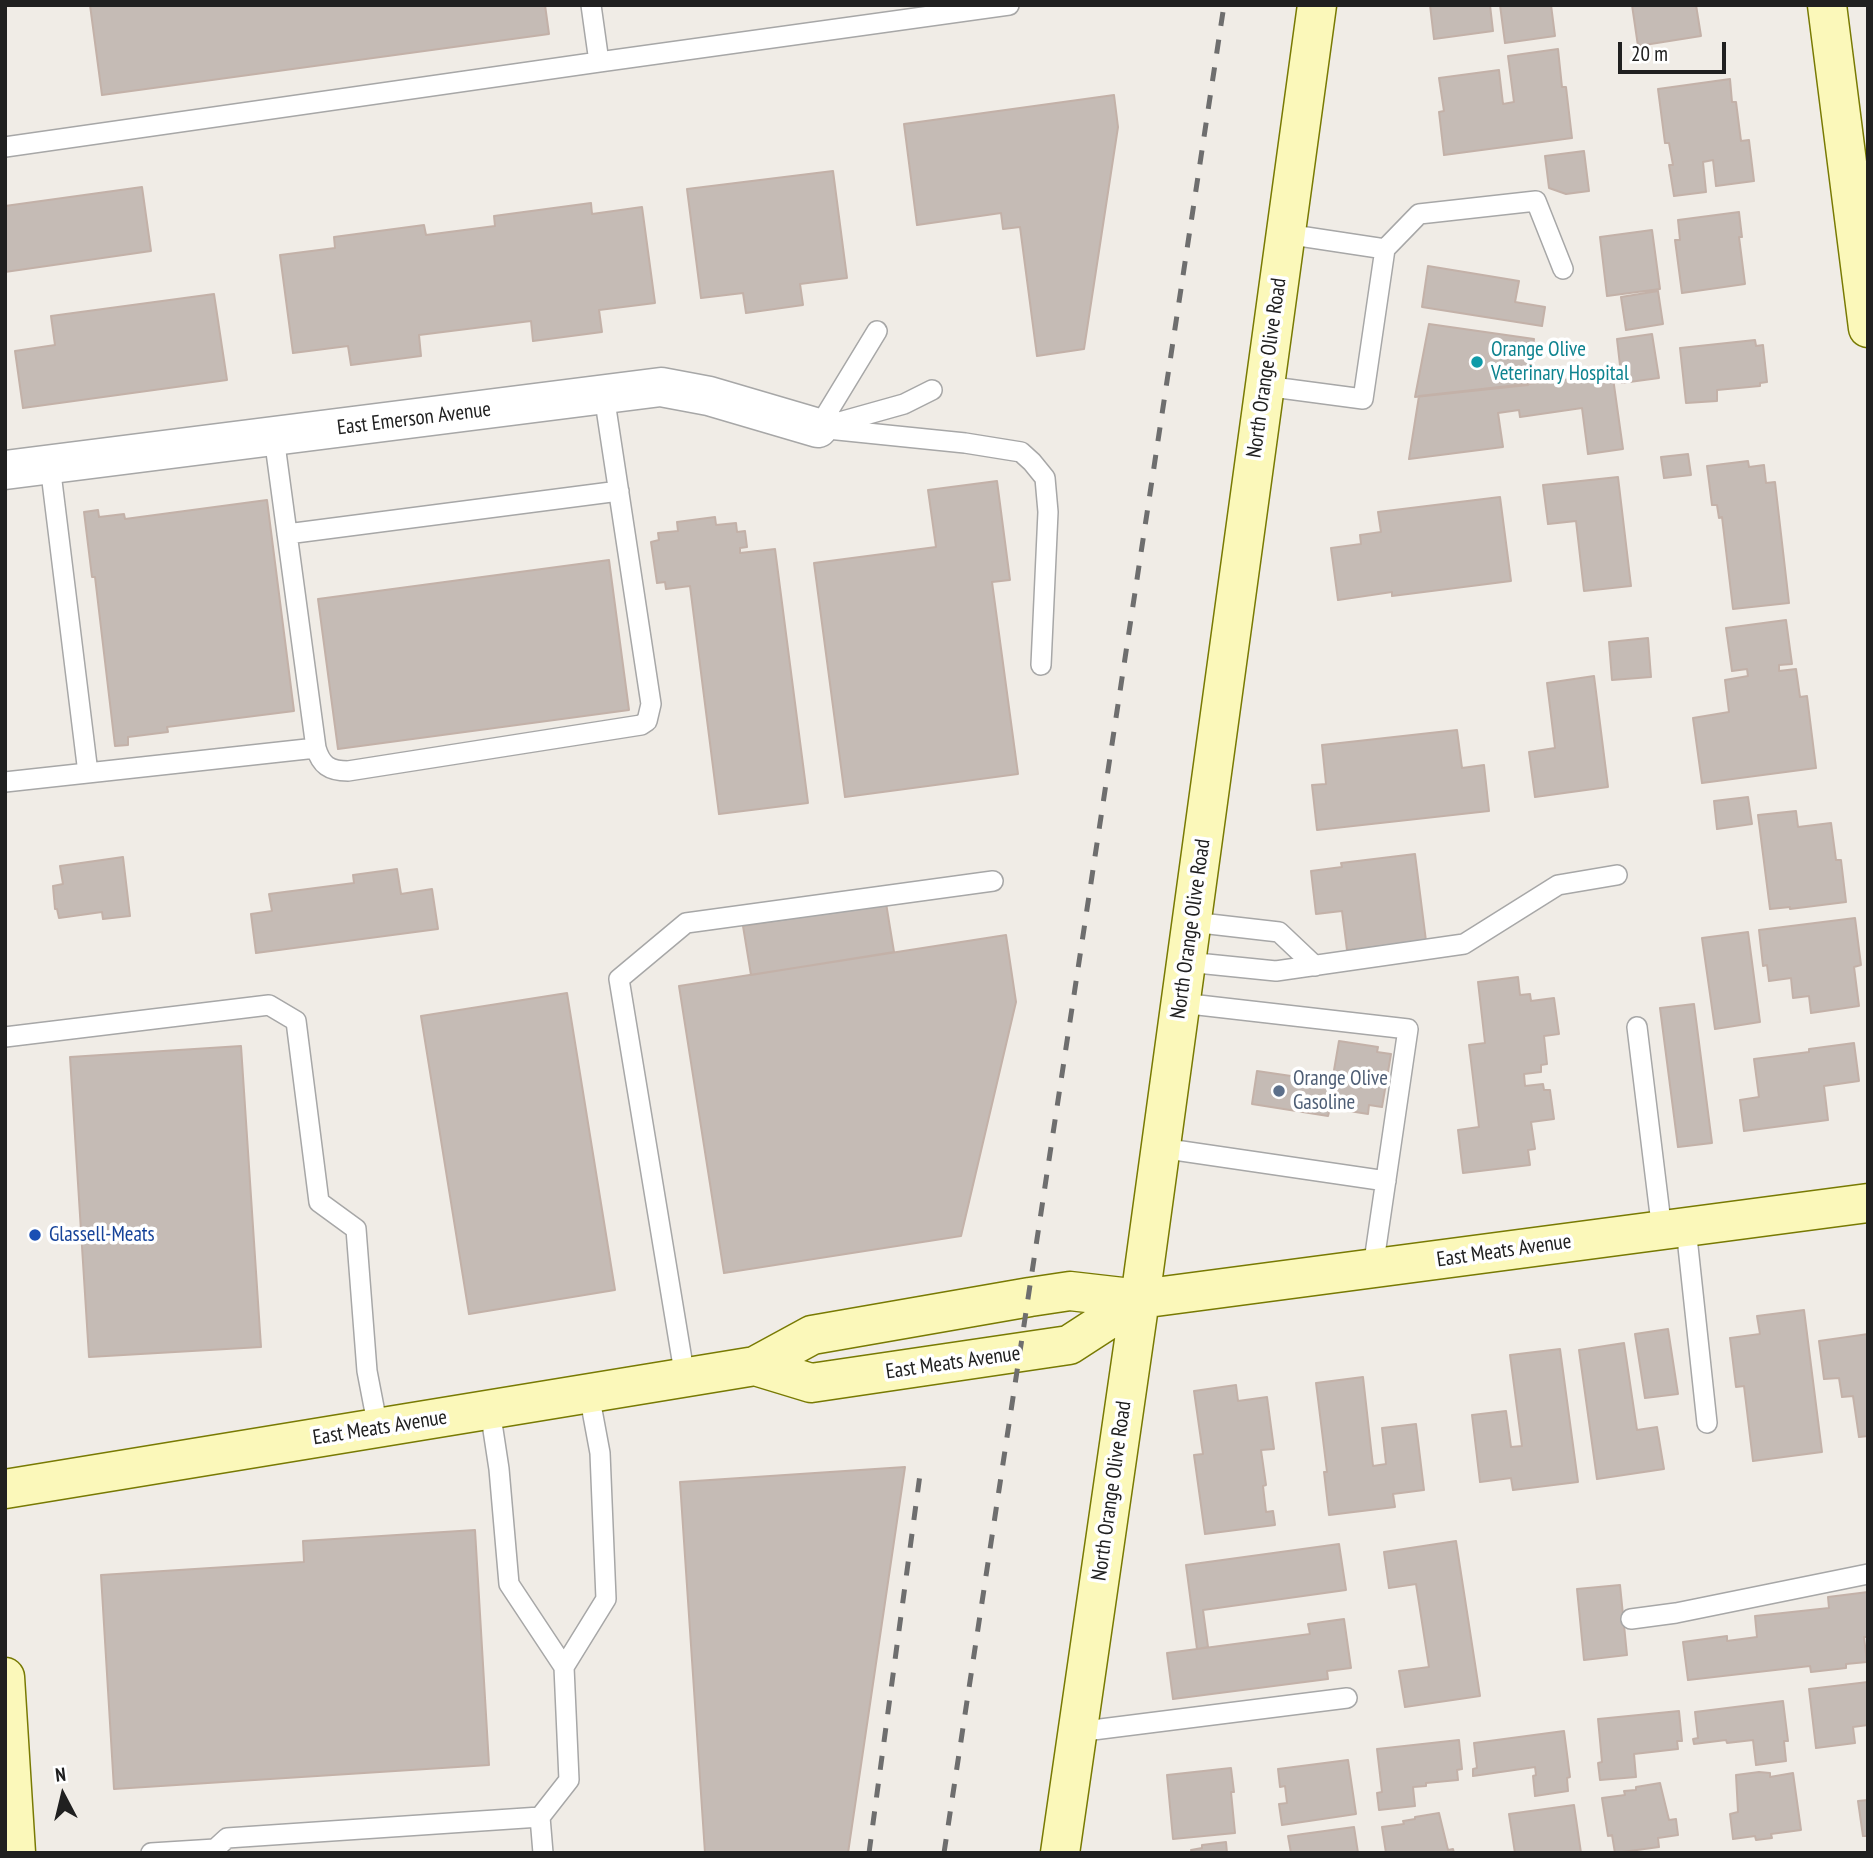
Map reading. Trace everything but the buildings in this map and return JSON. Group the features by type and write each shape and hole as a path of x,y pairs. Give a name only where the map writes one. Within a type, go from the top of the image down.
{"street":[{"name":"North Orange Olive Road","path":"1060,1853 1161,1148 1317,5"},
{"path":"1827,5 1868,328"},
{"name":"East Emerson Avenue","path":"5,470 661,387 709,396 818,428"},
{"name":"East Meats Avenue","path":"5,1489 755,1366 812,1335 1070,1291 1140,1299 1868,1203"},
{"name":"East Meats Avenue","path":"755,1366 811,1383 1069,1345 1140,1299"},
{"path":"5,1677 16,1853"}],"lane":[{"path":"591,5 599,62"},
{"path":"5,147 1009,5"},
{"path":"1265,386 1363,399 1385,248 1419,214 1536,201 1563,269"},
{"path":"1286,234 1385,248"},
{"path":"818,428 877,331"},
{"path":"818,428 904,404 932,390"},
{"path":"274,437 316,748 319,761 327,766 348,771 641,725 647,721 651,704 604,395"},
{"path":"818,428 1021,452 1032,462 1045,478 1048,512 1041,665"},
{"path":"50,465 88,773"},
{"path":"286,534 619,491"},
{"path":"5,782 316,748"},
{"path":"1186,962 1276,971 1464,944 1558,885 1617,875"},
{"path":"685,1378 619,979 686,923 993,881"},
{"path":"1192,922 1279,932 1315,966"},
{"path":"1181,1003 1408,1029 1373,1268"},
{"path":"5,1037 269,1005 296,1021 319,1202 356,1229 368,1371 378,1428"},
{"path":"1637,1027 1707,1423"},
{"path":"1161,1148 1386,1181"},
{"path":"564,1667 606,1599 600,1453 589,1394"},
{"path":"490,1410 499,1469 509,1584 564,1667 569,1780 540,1817 543,1853"},
{"path":"1631,1619 1676,1613 1868,1574"},
{"path":"1077,1732 1347,1698"},
{"path":"151,1853 215,1851 227,1838 540,1817"}],"railway":[{"path":"944,1853 1224,5"},
{"path":"869,1853 921,1467"}],"place":[{"name":"Orange Olive Veterinary Hospital","path":"1477,362"},
{"name":"Orange Olive Gasoline","path":"1279,1091"},
{"name":"Glassell-Meats","path":"35,1235"}]}
